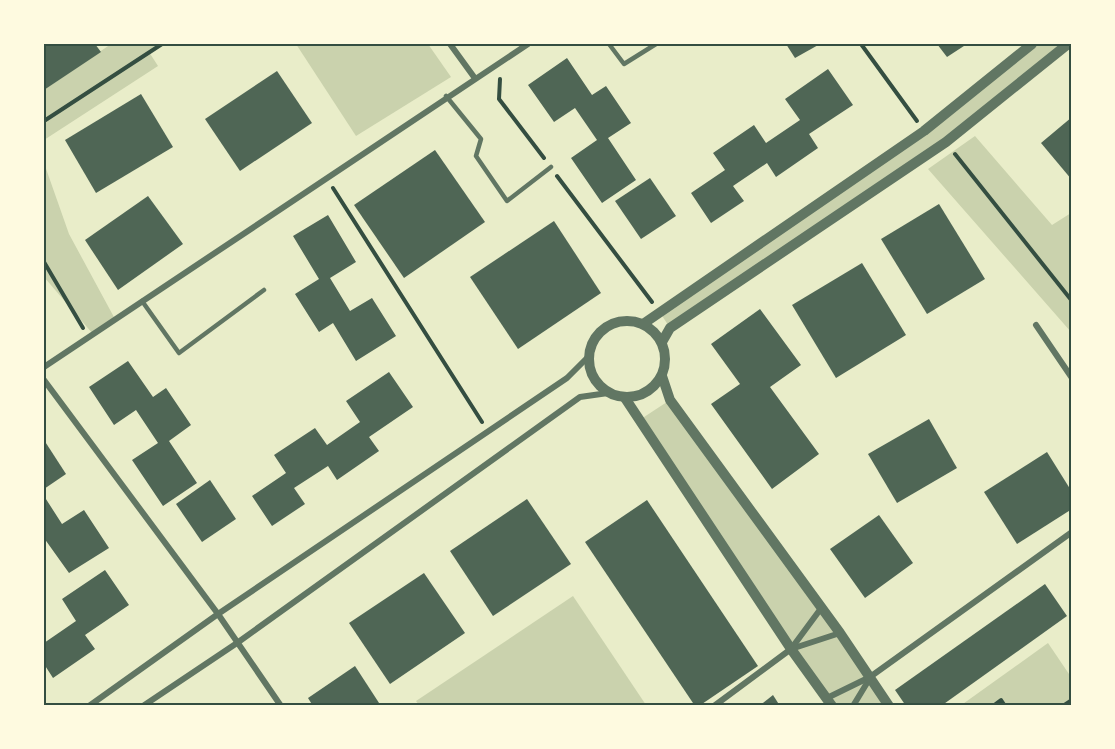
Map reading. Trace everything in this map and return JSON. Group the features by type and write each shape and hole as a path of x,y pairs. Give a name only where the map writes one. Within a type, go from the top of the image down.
{"street":[{"path":"450,44 474,77"},
{"path":"44,367 474,77 528,44"},
{"path":"643,324 924,130 1032,44"},
{"path":"662,342 670,328 946,142 1068,44"},
{"path":"622,321 643,324 654,331 662,342 665,363 662,376 652,389 638,396 625,398 608,393 597,384 591,372 589,356 593,341 609,326 622,321"},
{"path":"1036,325 1071,378"},
{"path":"89,705 218,614 567,378 589,356"},
{"path":"662,376 670,400 840,633 889,705"},
{"path":"44,380 218,614 281,705"},
{"path":"143,705 237,643 580,397 608,393"},
{"path":"625,398 791,649 829,702 870,677 1071,532"},
{"path":"714,705 791,649 822,608"},
{"path":"791,649 840,633"},
{"path":"853,705 870,677"}],"lane":[{"path":"609,44 624,64 656,44"},
{"path":"446,96 481,139 477,156 507,201 551,168"},
{"path":"142,301 179,353 264,290"}],"path":[{"path":"44,121 162,44"},
{"path":"861,44 910,111"},
{"path":"499,99 659,311"},
{"path":"946,142 1071,302"},
{"path":"326,177 488,431"},
{"path":"44,262 88,337"},
{"path":"993,705 1001,700 1005,705"},
{"path":"1064,705 1071,700"}],"green space":[{"path":"111,44 162,44 149,52 158,66 44,140 44,90"},
{"path":"296,44 428,44 451,77 356,136"},
{"path":"1032,44 1068,44 946,142 670,328 659,311 924,131"},
{"path":"975,136 1052,225 1071,213 1071,332 928,169"},
{"path":"44,163 69,234 115,319 93,334 44,277"},
{"path":"670,400 889,705 832,705 641,419"},
{"path":"573,596 646,705 419,705 416,701"},
{"path":"1048,643 1071,677 1071,705 960,706"}],"building":[{"path":"44,44 95,44 101,52 44,90"},
{"path":"786,44 820,44 795,58"},
{"path":"937,44 967,44 947,57"},
{"path":"567,58 592,95 606,86 631,123 608,138 636,180 602,203 571,158 597,140 575,108 554,122 528,85"},
{"path":"828,69 853,105 809,134 818,148 776,177 767,163 733,186 744,201 711,223 691,193 725,170 713,153 754,125 766,143 800,120 785,99"},
{"path":"277,71 312,123 240,171 205,119"},
{"path":"141,94 173,147 96,193 65,140"},
{"path":"1072,117 1072,180 1041,143"},
{"path":"435,150 485,222 404,278 354,205"},
{"path":"650,178 676,216 641,239 615,201"},
{"path":"148,196 183,244 118,290 85,240"},
{"path":"939,204 985,279 927,314 881,239"},
{"path":"328,215 356,262 330,278 350,311 372,298 396,336 356,361 333,323 319,332 295,294 319,279 293,236"},
{"path":"554,221 601,293 518,349 470,277"},
{"path":"862,263 906,335 836,378 792,305"},
{"path":"760,309 801,365 770,387 819,454 772,489 711,404 740,384 711,344"},
{"path":"128,361 153,397 166,388 191,425 169,441 197,483 163,506 132,460 158,443 136,410 114,425 89,387"},
{"path":"389,372 413,407 369,437 379,451 337,480 328,466 294,488 305,504 272,526 252,496 286,473 274,455 315,428 327,445 360,422 346,401"},
{"path":"929,419 957,468 897,503 868,454"},
{"path":"44,440 66,474 44,489"},
{"path":"1047,452 1072,492 1072,509 1017,544 984,492"},
{"path":"210,480 236,519 202,542 176,504"},
{"path":"44,496 62,524 84,510 109,548 69,573 44,538"},
{"path":"527,499 571,564 493,616 450,551"},
{"path":"647,500 758,666 699,706 695,706 585,542"},
{"path":"879,515 913,563 865,598 830,549"},
{"path":"105,570 129,605 85,635 95,649 53,678 44,664 44,643 76,621 62,599"},
{"path":"424,573 465,633 390,684 349,623"},
{"path":"1045,584 1067,616 941,706 906,706 895,690"},
{"path":"355,666 381,706 313,706 308,698"},
{"path":"773,695 780,706 759,706"}]}
